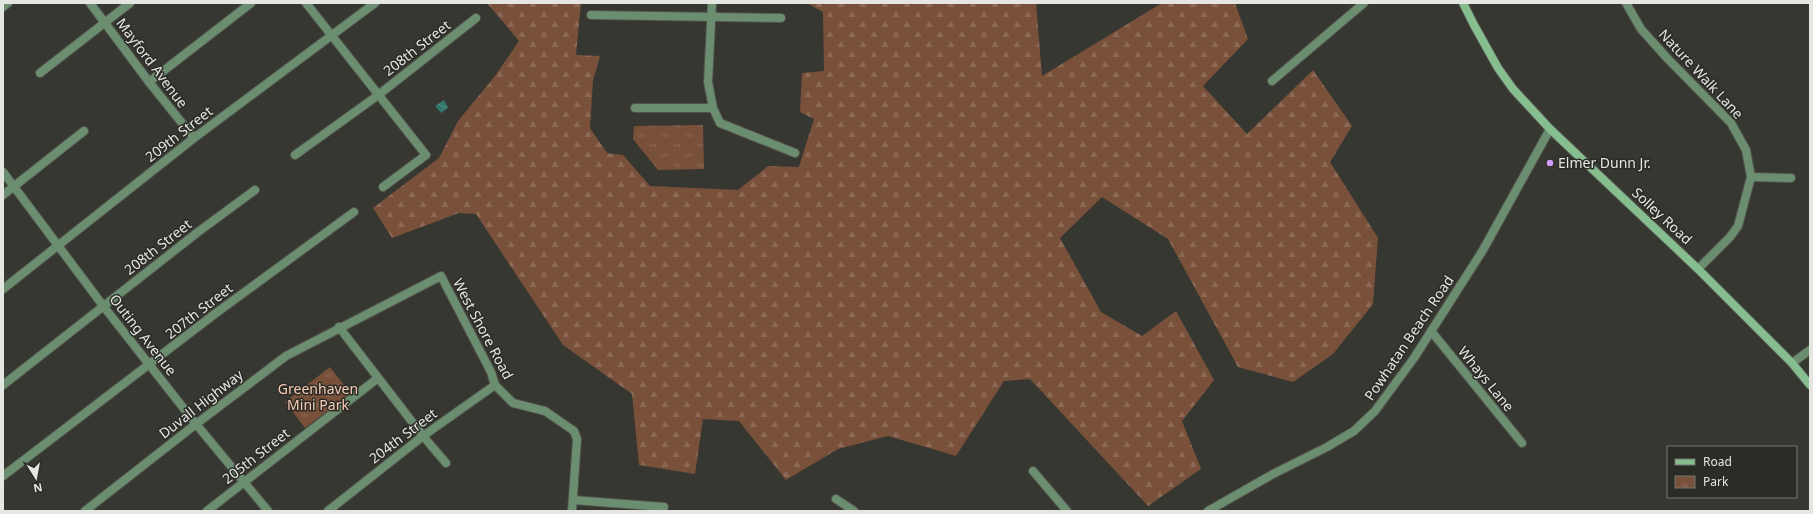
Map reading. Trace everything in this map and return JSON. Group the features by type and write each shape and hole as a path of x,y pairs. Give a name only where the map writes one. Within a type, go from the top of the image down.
{"main road":[{"name":"Solley Road","path":"1464,3 1474,25 1498,68 1513,89 1550,129 1698,269 1792,363 1810,385"}],"street":[{"path":"3,7 8,3"},
{"name":"Mayford Avenue","path":"90,3 149,82 194,138"},
{"path":"40,73 130,3"},
{"path":"149,82 251,3"},
{"path":"306,3 426,155 383,187"},
{"name":"209th Street","path":"3,289 194,138 375,3"},
{"path":"712,3 708,82 713,108 720,123 795,153"},
{"path":"1272,81 1364,3"},
{"name":"Nature Walk Lane","path":"1626,3 1641,29 1666,58 1731,123 1746,150 1751,176 1738,226 1730,237 1698,269"},
{"path":"591,15 780,18"},
{"name":"208th Street","path":"295,155 378,96 476,18"},
{"path":"635,108 713,108"},
{"name":"Powhatan Beach Road","path":"1208,511 1273,474 1327,447 1354,431 1375,411 1402,376 1483,250 1550,129"},
{"path":"3,195 84,131"},
{"name":"Outing Avenue","path":"3,172 104,307 196,424 268,511"},
{"path":"1751,176 1791,178"},
{"name":"208th Street","path":"3,385 198,232 255,190"},
{"name":"207th Street","path":"3,476 151,365 216,313 354,212"},
{"name":"West Shore Road","path":"339,327 441,276 491,372 495,384 514,403 545,411 574,431 577,438 572,511"},
{"path":"339,327 423,436 446,463"},
{"name":"Duvall Highway","path":"85,511 286,356 339,327"},
{"name":"Whays Lane","path":"1431,332 1522,442"},
{"path":"1792,363 1810,350"},
{"name":"205th Street","path":"207,511 378,378"},
{"name":"204th Street","path":"328,511 423,436 495,384"},
{"path":"1033,471 1067,511"},
{"path":"836,499 854,511"},
{"path":"573,500 664,507"}],"green space":[{"path":"487,3 581,3 576,55 600,56 593,81 590,128 607,153 623,155 650,186 738,190 768,166 799,167 814,119 800,112 802,73 824,71 823,12 807,3 1036,3 1042,76 1162,3 1235,3 1248,39 1203,86 1247,134 1313,70 1352,126 1330,162 1378,238 1373,304 1333,354 1293,382 1238,367 1168,239 1102,197 1060,238 1101,312 1142,336 1176,311 1214,380 1182,421 1201,469 1148,506 1030,379 1004,381 956,456 888,436 838,449 786,480 739,421 703,419 695,474 639,465 632,394 563,345 476,214 459,213 392,238 373,208 439,158 458,121 495,76 519,41"},
{"path":"703,125 704,169 658,170 633,139 634,126"},
{"name":"Greenhaven Mini Park","path":"330,367 350,393 305,428 285,402"}],"water":[{"path":"444,100 448,108 441,113 435,106"}],"place":[{"name":"Elmer Dunn Jr.","path":"1550,163"}]}
